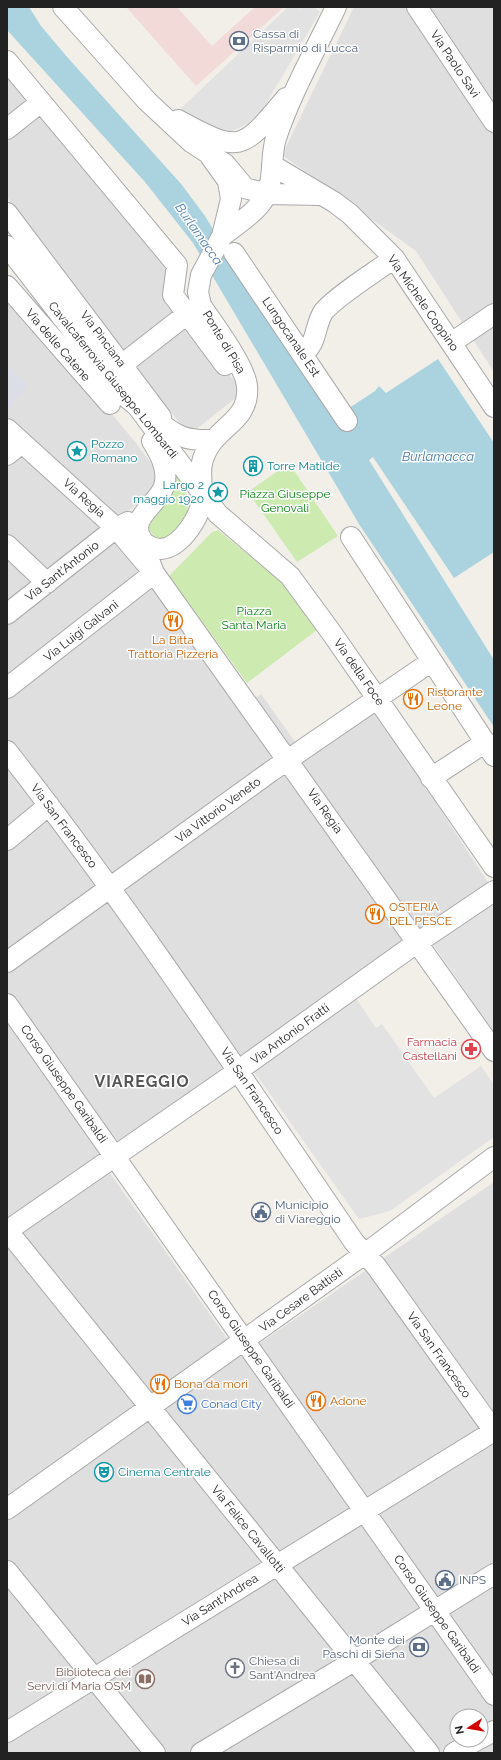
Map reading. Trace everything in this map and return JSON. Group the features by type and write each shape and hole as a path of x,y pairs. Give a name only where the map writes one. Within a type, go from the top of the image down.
{"street":[{"path":"62,7 147,101 185,137 210,156 225,175 230,190 230,204 222,236"},
{"path":"222,236 258,206 267,194 275,143 295,87 336,7"},
{"name":"Via Paolo Savi","path":"417,7 494,122"},
{"path":"7,62 177,265 173,295 247,394"},
{"path":"147,101 201,132 219,140 235,143 246,140 258,131 295,87"},
{"path":"7,129 41,102"},
{"name":"Via Michele Coppino","path":"210,156 225,164 245,188 267,194 321,195"},
{"name":"Via Michele Coppino","path":"272,164 334,202 357,220 394,258 494,407"},
{"name":"Via Pinciana","path":"7,213 123,364 173,434 182,453 187,472"},
{"name":"Ponte di Pisa","path":"212,440 225,431 239,416 244,406 247,394 247,386 244,376 199,298 198,288 201,276 222,236"},
{"name":"Cavalcaferrovia Giuseppe Lombardi","path":"7,246 115,398 137,406 187,472 202,495"},
{"name":"Lungocanale Est","path":"234,253 347,421"},
{"path":"302,354 309,350 313,343 322,315 331,304 394,258"},
{"name":"Via delle Catene","path":"7,286 115,398"},
{"path":"123,364 187,314"},
{"path":"451,343 494,314"},
{"path":"115,398 156,447 165,470 165,485 163,491 142,515 116,528"},
{"path":"137,406 173,434 189,440 212,440"},
{"name":"Via Regia","path":"7,429 15,449 116,528 154,573 494,1051"},
{"path":"142,515 139,525 143,541 152,547 161,548 169,547 178,540 194,522 202,495 201,467 206,450 212,440"},
{"name":"Via della Foce","path":"202,495 229,525 290,576 377,698 494,867"},
{"name":"Via Sant'Antonio","path":"7,614 116,528"},
{"path":"351,537 490,749 431,778"},
{"name":"Via Regia","path":"143,541 154,573"},
{"path":"7,545 47,583"},
{"name":"Via Luigi Galvani","path":"7,688 154,573"},
{"name":"Via Vittorio Veneto","path":"7,962 288,760 432,661"},
{"name":"Via San Francesco","path":"7,752 111,888 239,1071 354,1242 366,1253 494,1431"},
{"path":"7,840 49,805"},
{"name":"Via Antonio Fratti","path":"7,1231 114,1155 239,1071 418,943 494,891"},
{"name":"Corso Giuseppe Garibaldi","path":"7,1004 494,1695"},
{"name":"Via Cesare Battisti","path":"7,1509 151,1408 366,1253 494,1157"},
{"name":"Via Felice Cavallotti","path":"7,1231 429,1753"},
{"name":"Via Sant'Andrea","path":"7,1732 494,1431"},
{"path":"7,1571 155,1753"},
{"path":"201,1753 354,1661 494,1574"},
{"path":"454,1753 463,1748"}],"shaded area":[{"path":"126,7 177,7 212,46 255,7 284,7 196,86"},
{"path":"288,7 298,7 300,9 302,7 314,7 320,12 263,109 247,124 228,133 176,113"},
{"path":"354,7 494,7 494,372 416,251 282,155"},
{"path":"7,69 170,266 169,298 243,392 189,435 40,243 7,197"},
{"path":"7,297 85,382 136,443 159,474 151,493 105,529 156,590 238,710 261,694 298,746 376,711 489,884 100,1159 240,1357 494,1182 494,1753 7,1753"},
{"path":"7,365 28,385 7,411"},
{"path":"494,900 494,1033 433,944"},
{"path":"353,994 376,1028 382,1024 434,1098 481,1066 494,1085 494,1137 390,1211 359,1219 250,1066"}],"green space":[{"name":"Piazza Giuseppe Genovali","path":"289,463 338,536 297,562 248,492"},
{"path":"174,473 179,473 183,485 186,496 187,513 179,527 159,542 146,526"},
{"name":"Piazza Santa Maria","path":"218,530 286,586 317,630 247,683 169,576 212,532"}],"water":[{"name":"Burlamacca","path":"7,7 29,7 41,26 68,58 182,185 205,216 250,291 346,410 375,391 379,386 386,393 438,359 494,443 494,552 454,578 373,457 369,460 494,660 494,727 359,524 193,243 145,182 7,30"}],"place":[{"name":"Cassa di Risparmio di Lucca","path":"239,41"},
{"name":"Pozzo Romano","path":"77,451"},
{"name":"Torre Matilde","path":"253,466"},
{"name":"Largo 2 maggio 1920","path":"218,492"},
{"name":"La Bitta Trattoria Pizzeria","path":"173,621"},
{"name":"Ristorante Leone","path":"413,699"},
{"name":"OSTERIA DEL PESCE","path":"375,914"},
{"name":"Farmacia Castellani","path":"471,1049"},
{"name":"Municipio di Viareggio","path":"261,1212"},
{"name":"Bona da morì","path":"160,1384"},
{"name":"Adone","path":"316,1401"},
{"name":"Conad City","path":"187,1404"},
{"name":"Cinema Centrale","path":"104,1472"},
{"name":"INPS","path":"445,1580"},
{"name":"Monte dei Paschi di Siena","path":"419,1647"},
{"name":"Chiesa di Sant'Andrea","path":"235,1668"},
{"name":"Biblioteca dei Servi di Maria OSM","path":"145,1679"}],"district":[{"name":"VIAREGGIO","path":"142,1081"}]}
